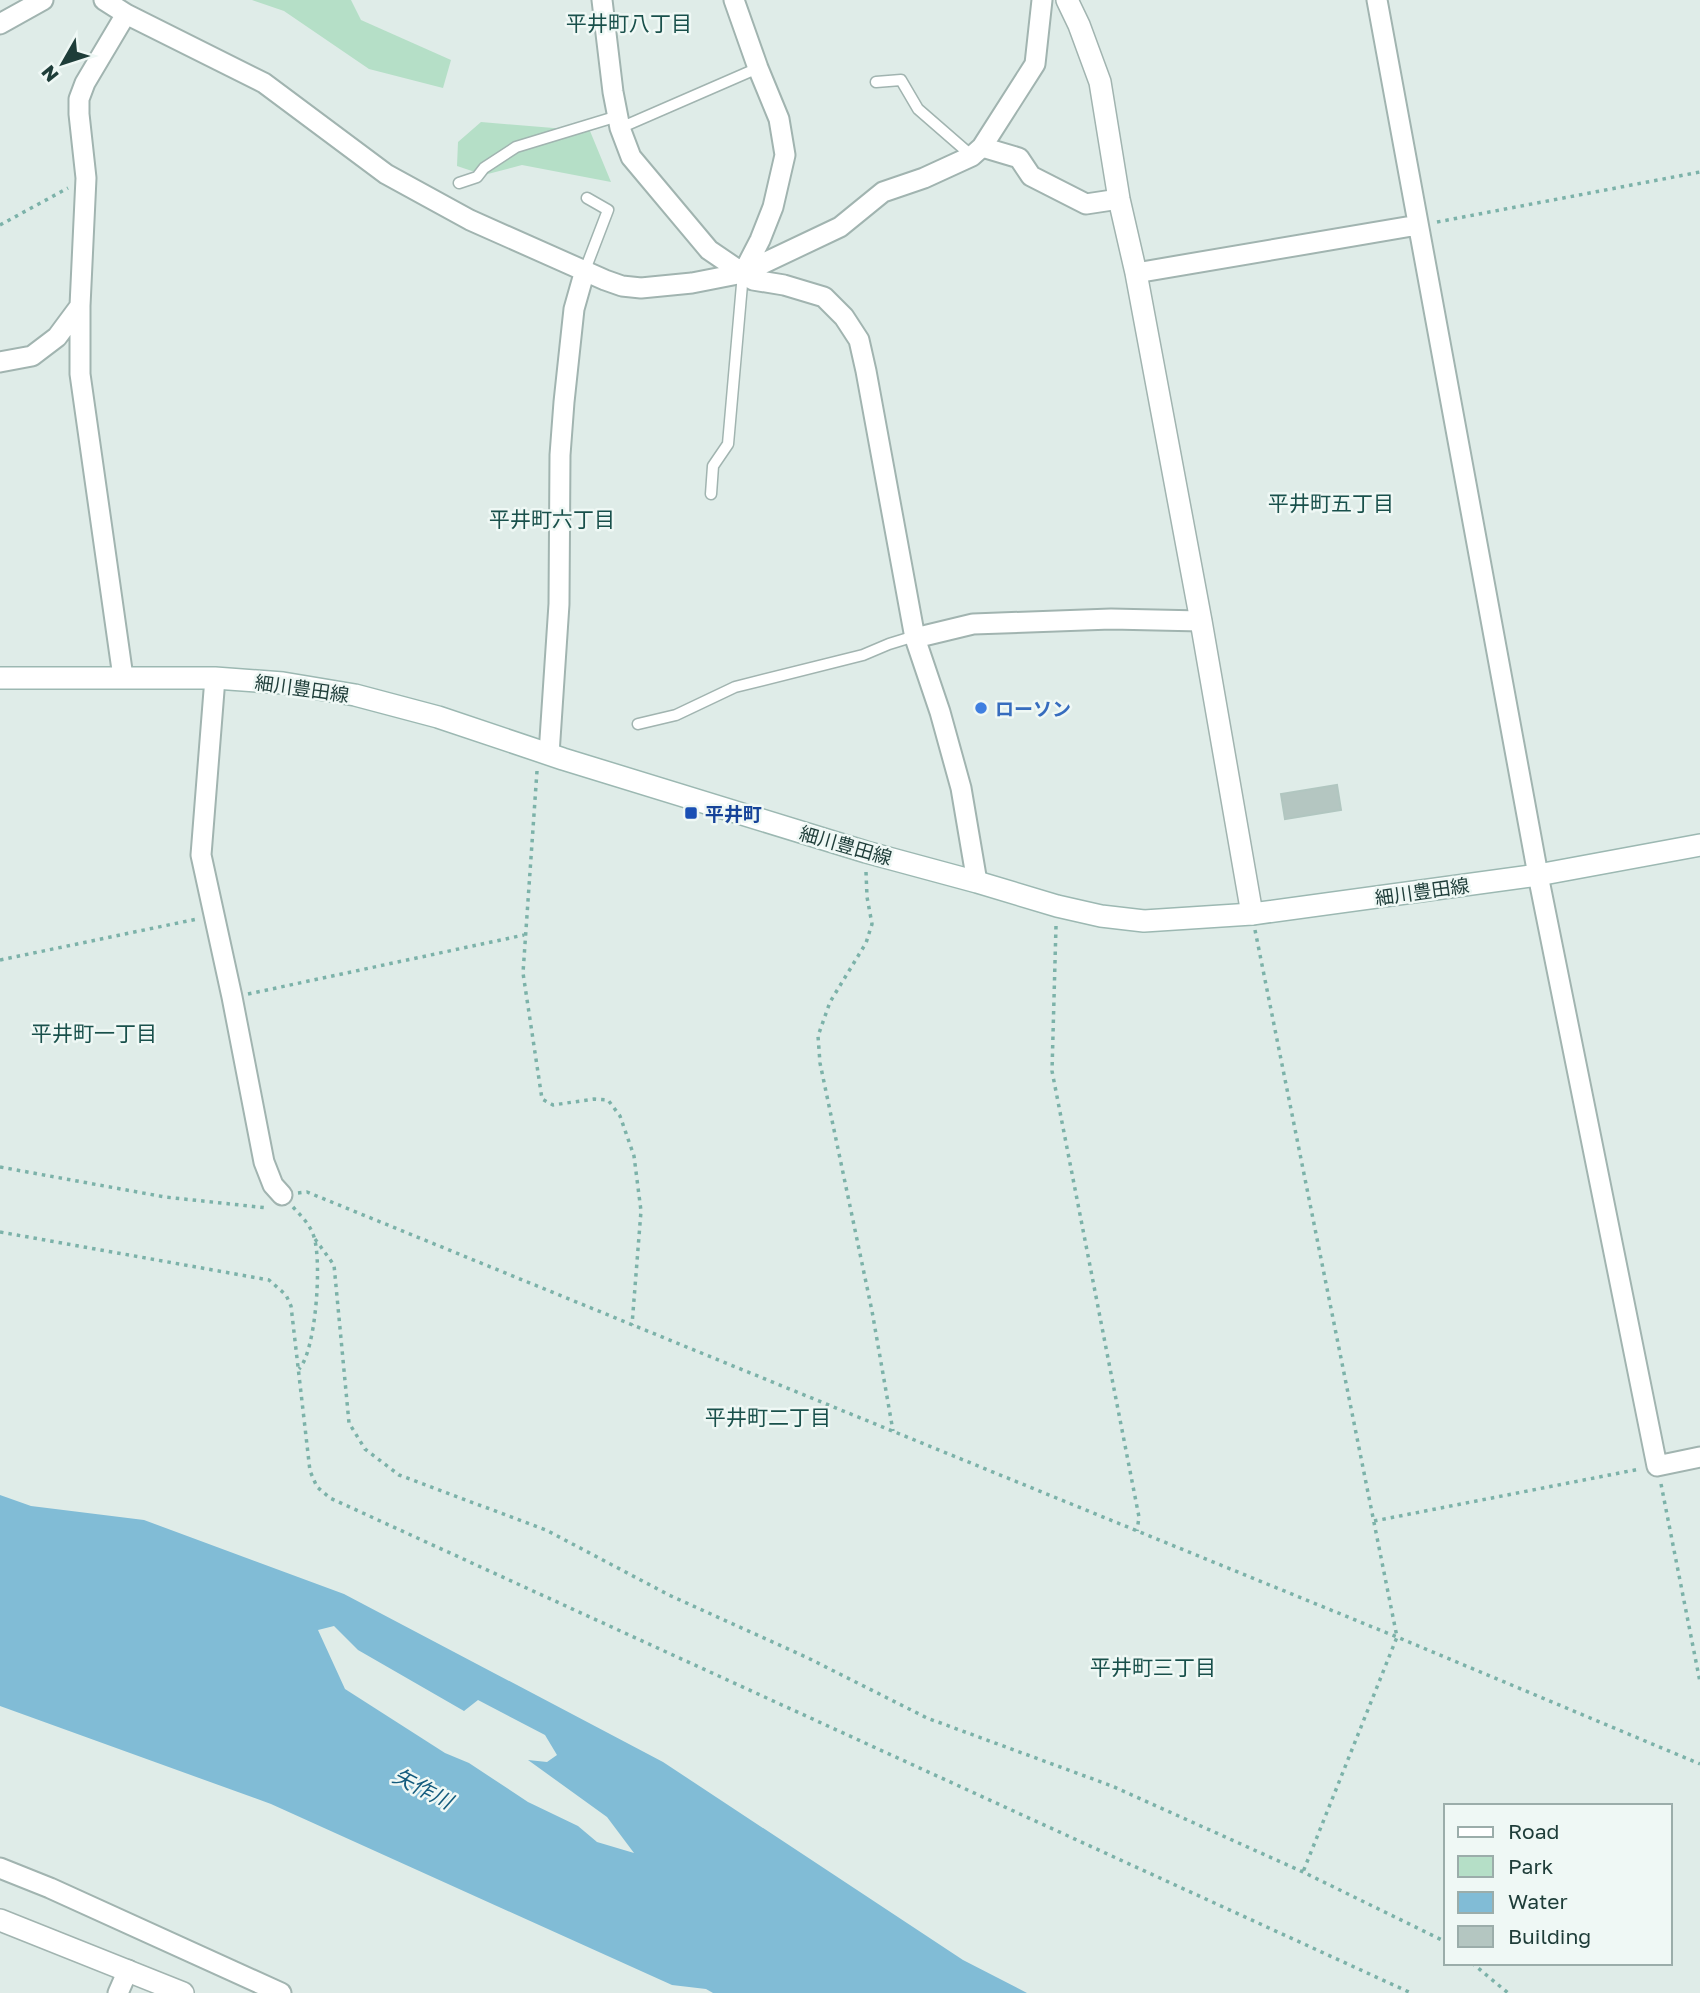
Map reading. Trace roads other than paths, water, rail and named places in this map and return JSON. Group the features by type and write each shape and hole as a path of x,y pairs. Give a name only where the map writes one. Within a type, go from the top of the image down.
{"main road":[{"path":"1067,0 1100,82 1119,199 1136,273 1201,621 1252,914"},
{"name":"細川豊田線","path":"0,678 215,678 283,683 355,695 438,717 866,852 1057,906 1101,916 1144,921 1252,914 1538,875 1700,845"},
{"path":"0,1920 183,1993"}],"street":[{"path":"0,24 43,0"},
{"path":"104,0 126,14 264,83 386,174 470,219 605,280 622,286 641,288 692,283 743,272 840,227 883,191 925,178 977,152 1035,64 1042,0"},
{"path":"602,0 619,122 631,157 709,250 753,280 784,285 824,297 844,317 859,340 915,637 961,788 977,882"},
{"path":"734,0 779,119 785,155 773,207 743,272"},
{"path":"1377,0 1538,875 1657,1466 1700,1457"},
{"path":"122,677 79,374 86,178 79,99 92,69 126,14"},
{"path":"977,152 1019,158 1031,176 1086,204 1119,199"},
{"path":"1136,273 1418,225"},
{"path":"543,752 559,604 560,455 564,402 574,309 585,270"},
{"path":"0,362 32,356 57,337 80,306"},
{"path":"915,637 973,624 1111,619 1201,621"},
{"path":"215,678 201,855 264,1162 274,1185 282,1195"},
{"path":"0,1868 281,1993"},
{"path":"118,1993 128,1970"}],"lane":[{"path":"459,183 477,177 484,168 516,147 619,122 758,68"},
{"path":"876,82 901,80 918,109 977,152"},
{"path":"585,270 608,210 587,198"},
{"path":"711,494 713,466 728,444 743,272"},
{"path":"638,724 676,715 736,687 863,655 915,637"}],"water":[{"name":"矢作川","path":"0,1495 31,1506 144,1520 344,1594 663,1762 963,1960 1027,1993 713,1993 706,1989 672,1985 271,1804 0,1706","holes":["334,1626 358,1650 464,1711 478,1700 545,1735 557,1755 547,1762 528,1760 607,1817 634,1853 597,1842 578,1826 528,1802 469,1763 445,1753 345,1689 318,1630"]}],"place":[{"name":"ローソン","path":"981,708"},
{"name":"平井町","path":"691,813"}],"district":[{"name":"平井町八丁目","path":"629,23"},
{"name":"平井町五丁目","path":"1331,503"},
{"name":"平井町六丁目","path":"552,519"},
{"name":"平井町一丁目","path":"94,1033"},
{"name":"平井町二丁目","path":"768,1417"},
{"name":"平井町三丁目","path":"1153,1667"}]}
